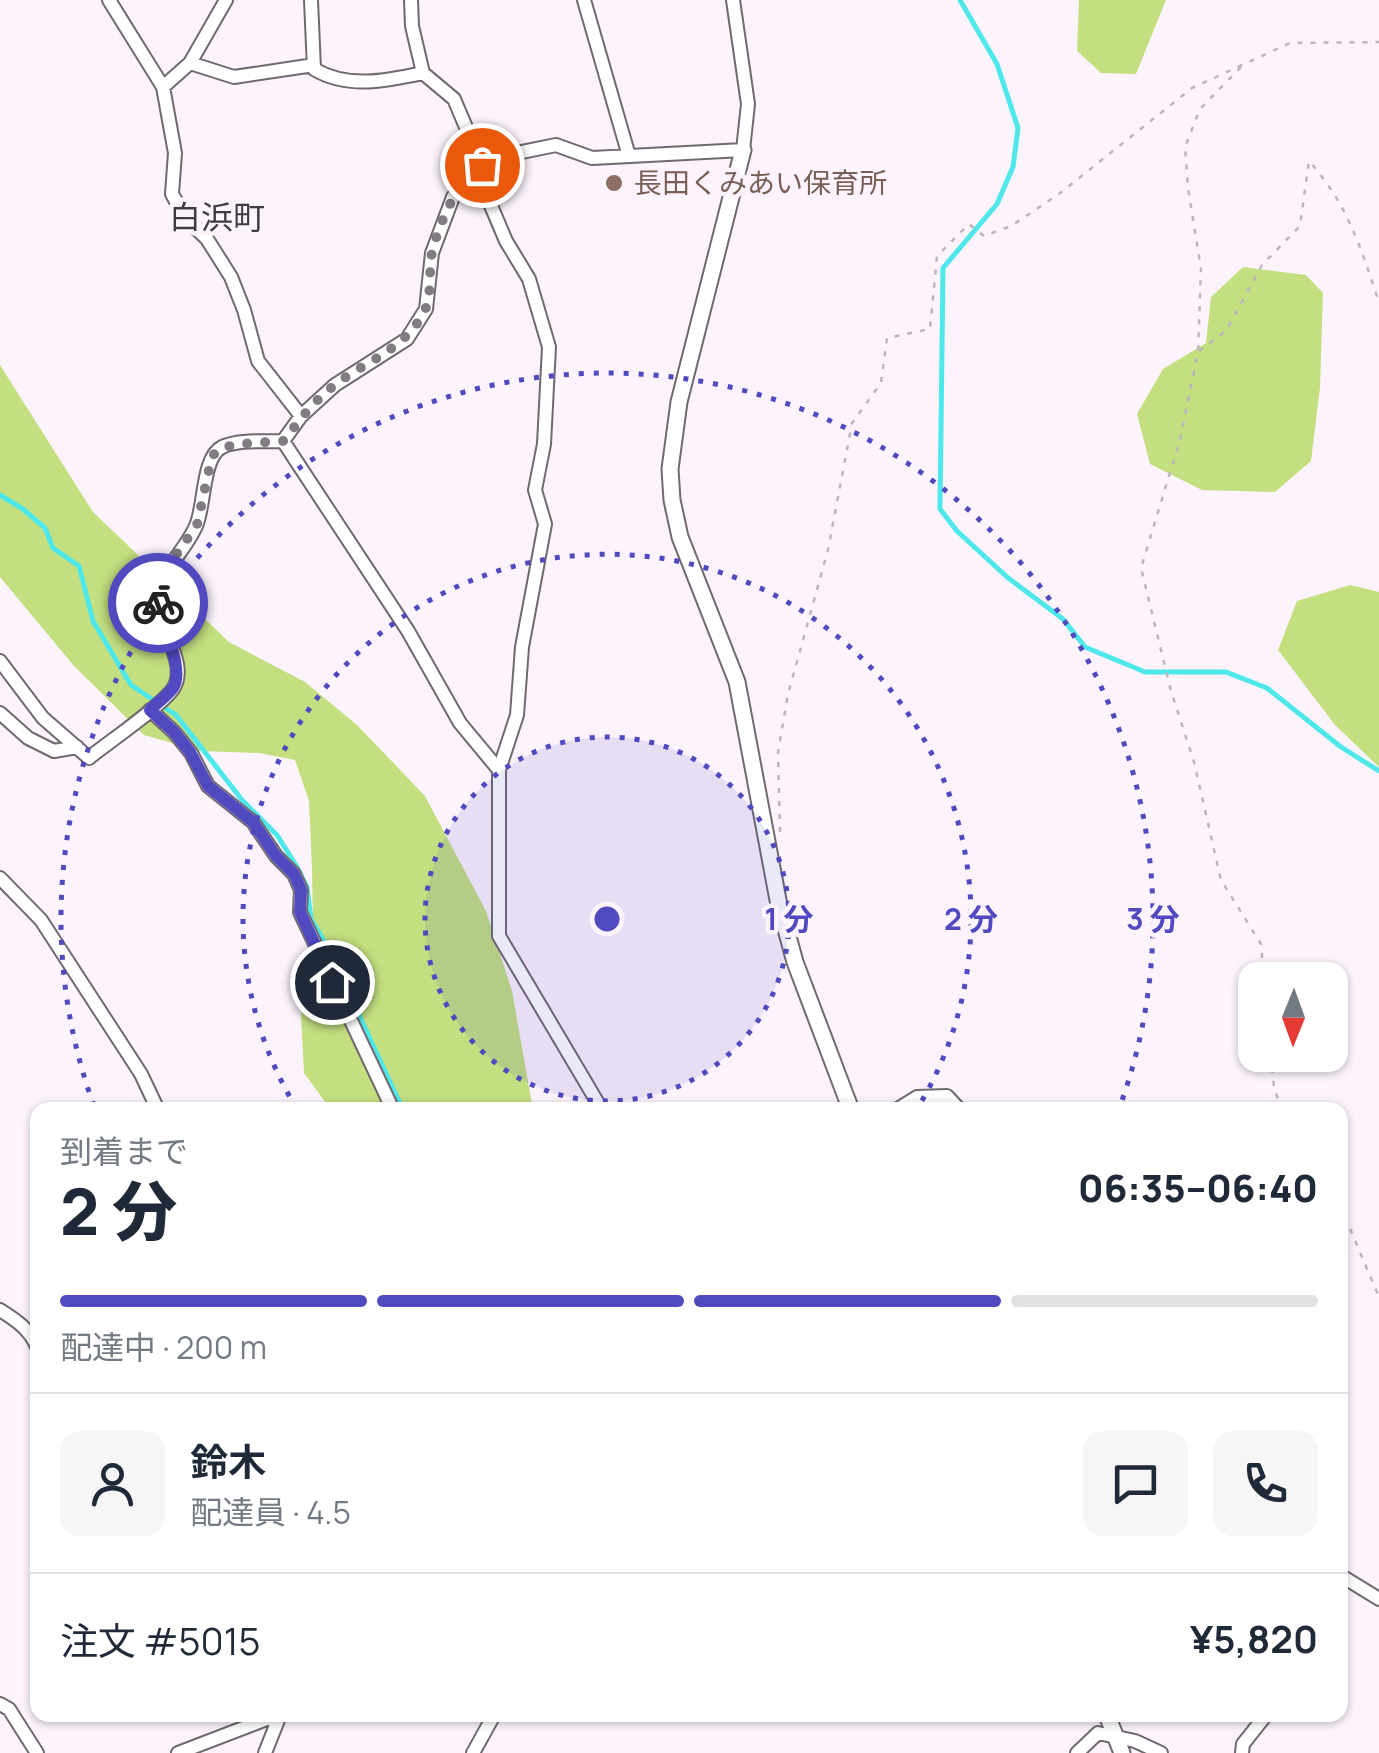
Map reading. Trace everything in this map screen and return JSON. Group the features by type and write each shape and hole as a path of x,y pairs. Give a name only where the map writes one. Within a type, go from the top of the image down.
{"street":[{"path":"109,0 163,86 174,154 172,194 186,219 207,239 231,277 258,362 301,416"},
{"path":"163,86 190,63 226,0"},
{"path":"311,0 314,69 329,78 379,83 422,73"},
{"path":"412,0 412,26 422,73 454,99 506,240 529,279 549,346 544,444 535,490 545,524 522,647 517,715 500,770 499,936 597,1102"},
{"path":"584,0 629,156"},
{"path":"733,0 748,104 743,150 679,402 670,469 680,538 737,682 768,848 795,962 849,1102"},
{"path":"190,63 234,77 314,65"},
{"path":"284,441 301,416 336,385 407,338 426,308 432,253 452,198 478,166 502,156 556,145 592,158 743,150"},
{"path":"284,441 408,631 460,723 500,770"},
{"path":"0,661 43,718 90,758 173,688 178,666 158,602 166,569 197,525 212,456 221,448 239,444 284,441"},
{"path":"151,709 190,752 208,786 253,822 294,874 301,890 300,912 389,1102"},
{"path":"0,713 28,738 54,752 77,746"},
{"path":"0,878 42,920 141,1074 154,1102"},
{"path":"908,1102 916,1097 947,1096 953,1102"},
{"path":"0,1310 30,1335"},
{"path":"1348,1580 1379,1599"},
{"path":"0,1704 9,1710 37,1753"},
{"path":"178,1753 260,1722"},
{"path":"265,1753 276,1722"},
{"path":"473,1753 490,1722"},
{"path":"1110,1722 1122,1753"},
{"path":"1242,1753 1243,1744 1260,1722"},
{"path":"1077,1753 1098,1734 1161,1753"}],"path":[{"path":"768,848 782,829 778,752 828,550 852,423 881,383 887,338 930,329 937,256 969,224 984,236 1011,226 1059,194 1192,88 1290,43 1379,42"},
{"path":"1242,66 1200,109 1185,147 1201,269 1198,352 1180,440 1140,568 1194,762 1221,880 1261,944 1262,962"},
{"path":"1198,352 1226,331 1262,264 1300,226 1309,161 1332,187 1356,230 1379,303"},
{"path":"1273,1072 1279,1102"},
{"path":"1348,1224 1379,1297"}],"green space":[{"path":"1079,0 1166,0 1136,74 1101,73 1077,51"},
{"path":"1243,267 1306,275 1323,293 1320,388 1311,461 1275,492 1202,490 1150,464 1137,414 1163,369 1206,343 1211,297"},
{"path":"0,365 93,512 229,642 305,682 357,725 425,796 486,911 512,991 532,1102 325,1102 304,1073 301,1016 313,935 312,868 309,801 295,760 259,753 200,751 144,735 74,666 0,577"},
{"path":"1350,585 1379,592 1379,767 1335,725 1278,650 1297,601"}],"waterway":[{"path":"960,0 997,64 1018,128 1013,167 997,204 943,268 940,509 957,531 1007,577 1063,619 1085,647 1145,672 1226,672 1267,688 1341,747 1379,771"},
{"path":"0,495 45,528 53,548 79,566 93,621 131,685 176,715 242,800 277,835 307,887 311,919 399,1102"}],"way so far":[{"path":"158,603 166,569 197,525 212,456 221,448 239,444 284,441 301,416 336,385 407,338 426,308 432,253 452,198 475,168 482,165"}],"place":[{"name":"長田くみあい保育所","path":"614,183"}],"district":[{"name":"白浜町","path":"217,218"}],"route":[{"path":"158,603 178,666 173,688 150,710 190,752 208,786 253,822 294,874 301,890 300,912 332,982"}]}
